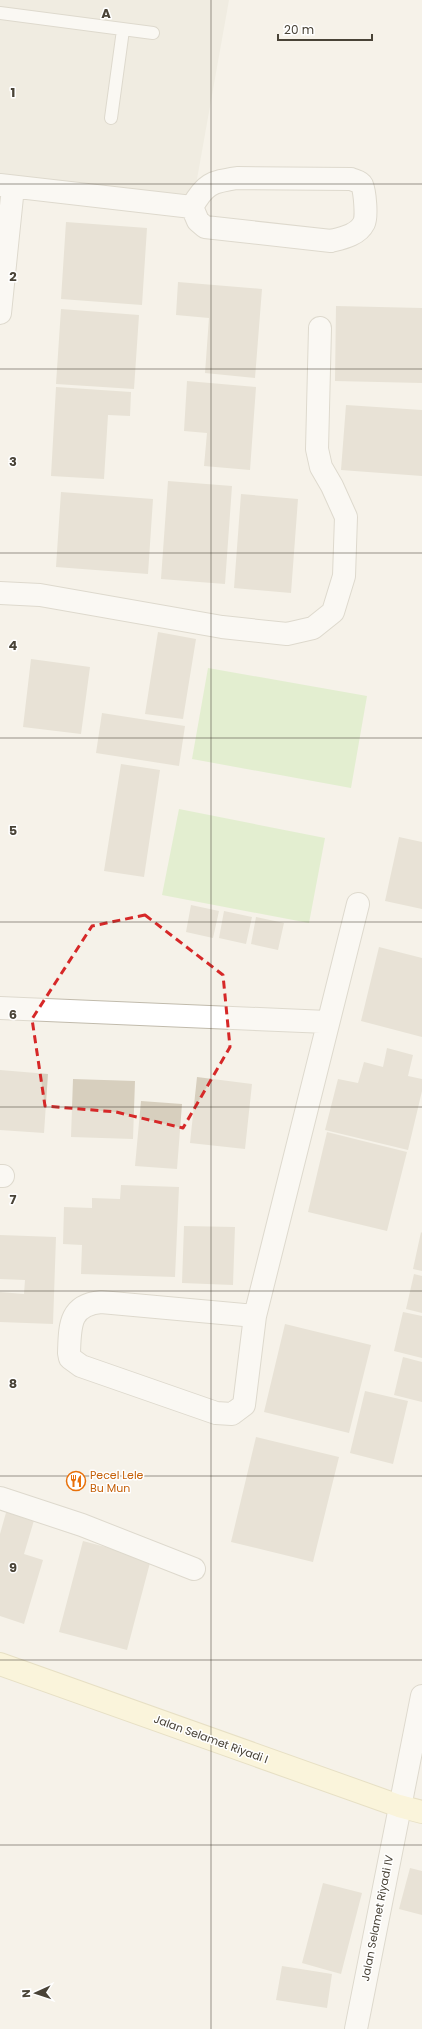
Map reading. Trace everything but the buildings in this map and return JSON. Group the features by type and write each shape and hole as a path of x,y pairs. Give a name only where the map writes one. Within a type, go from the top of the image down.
{"main road":[{"name":"Jalan Selamet Riyadi I","path":"0,1664 399,1806 422,1812"}],"street":[{"path":"237,178 351,180 362,185 365,201 365,222 358,231 346,237 332,241 212,229 205,227 198,221 192,206 201,191 207,185 217,181 237,178"},
{"path":"0,313 6,186 192,206"},
{"path":"0,593 40,595 222,627 287,634 313,628 333,612 344,576 346,517 332,486 321,467 317,449 320,328"},
{"path":"254,1316 101,1302 91,1303 80,1307 72,1320 69,1353 70,1358 81,1366 216,1413 232,1414 244,1405 254,1316 358,904"},
{"path":"0,1008 327,1022"},
{"path":"0,1498 82,1525 194,1569"},
{"name":"Jalan Selamet Riyadi IV","path":"356,2029 422,1696"}],"lane":[{"path":"0,13 153,33"},
{"path":"111,118 123,30"}],"highlighted area":[{"path":"145,915 223,975 230,1047 183,1128 116,1112 45,1106 32,1019 92,926"}],"shaded area":[{"path":"0,0 229,0 192,207 0,183"}],"green space":[{"path":"208,668 367,696 351,788 192,759"},
{"path":"179,809 325,838 309,923 162,895"}],"place":[{"name":"Pecel Lele Bu Mun","path":"76,1481"}]}
